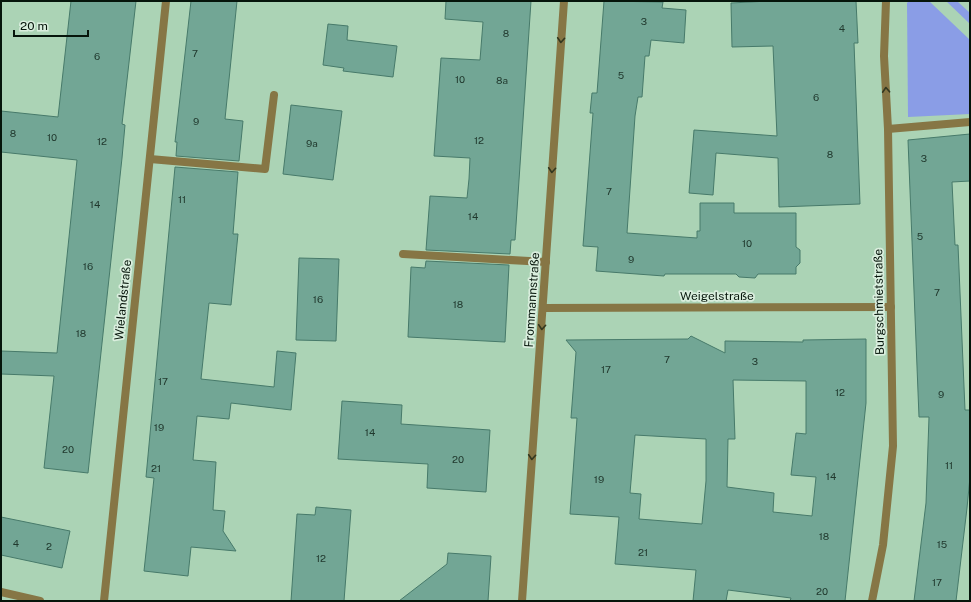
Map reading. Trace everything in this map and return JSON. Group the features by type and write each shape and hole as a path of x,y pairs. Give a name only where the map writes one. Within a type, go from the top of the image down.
{"street":[{"name":"Wielandstraße","path":"104,601 166,1"},
{"name":"Frommannstraße","path":"522,601 564,1"},
{"name":"Burgschmietstraße","path":"872,601 882,545 893,446 888,129 884,56 886,1"},
{"path":"150,159 266,169 274,95"},
{"path":"888,129 970,122"},
{"path":"403,254 546,262"},
{"name":"Weigelstraße","path":"543,308 891,307"},
{"path":"1,592 40,601"}],"shaded area":[{"path":"909,1 929,1 970,40 970,114 908,117 907,3"},
{"path":"946,1 957,1 970,13 970,24"}],"building":[{"path":"71,1 136,1 122,124 125,125 122,158 88,473 44,468 54,376 1,374 1,351 57,353 77,160 1,152 1,111 58,117"},
{"path":"191,1 237,1 225,119 243,121 239,161 176,156 177,142 175,142"},
{"path":"446,1 531,1 515,240 511,240 510,254 426,250 430,196 467,198 469,179 470,158 434,156 441,58 480,60 483,22 445,19"},
{"path":"604,1 663,2 662,8 686,10 684,43 651,40 649,56 645,56 642,97 638,97 635,116 627,233 697,238 697,231 700,231 700,203 734,203 734,213 796,213 796,247 800,250 800,263 796,267 796,274 758,274 755,278 739,277 736,274 665,274 664,276 596,271 598,247 583,246 593,113 590,113 592,93 597,93"},
{"path":"769,1 856,1 858,43 854,43 860,204 779,207 778,158 716,153 713,195 689,193 694,130 777,136 773,46 732,47 731,3"},
{"path":"328,24 348,26 347,40 397,46 393,77 343,71 344,68 323,65"},
{"path":"291,105 342,111 333,180 283,174"},
{"path":"970,134 970,181 952,182 955,245 958,245 965,410 970,410 970,477 956,601 914,601 926,503 929,417 919,417 908,140"},
{"path":"175,167 238,172 233,234 238,234 231,305 209,303 201,379 274,387 277,351 296,353 291,410 231,403 229,419 197,416 193,460 216,462 213,510 225,511 223,531 236,551 191,547 188,576 144,571 154,478 146,477"},
{"path":"299,258 339,259 336,341 296,340"},
{"path":"426,261 509,265 505,342 408,337 411,267 425,268"},
{"path":"691,336 725,353 725,341 803,342 803,340 866,339 866,403 845,601 790,601 791,598 728,590 726,601 693,601 696,570 615,564 619,517 570,514 577,418 571,418 576,352 566,340 688,339","holes":["733,380 806,381 806,434 796,433 791,475 816,477 812,516 773,512 774,493 727,487 728,439 735,439","635,435 706,439 706,481 702,524 639,519 641,494 630,493"]},
{"path":"342,401 402,405 401,424 490,430 486,492 427,488 428,464 338,459"},
{"path":"316,507 351,510 344,601 291,601 297,514 315,515"},
{"path":"1,517 70,531 62,568 1,555"},
{"path":"448,553 491,556 488,601 399,601 447,564"}]}
